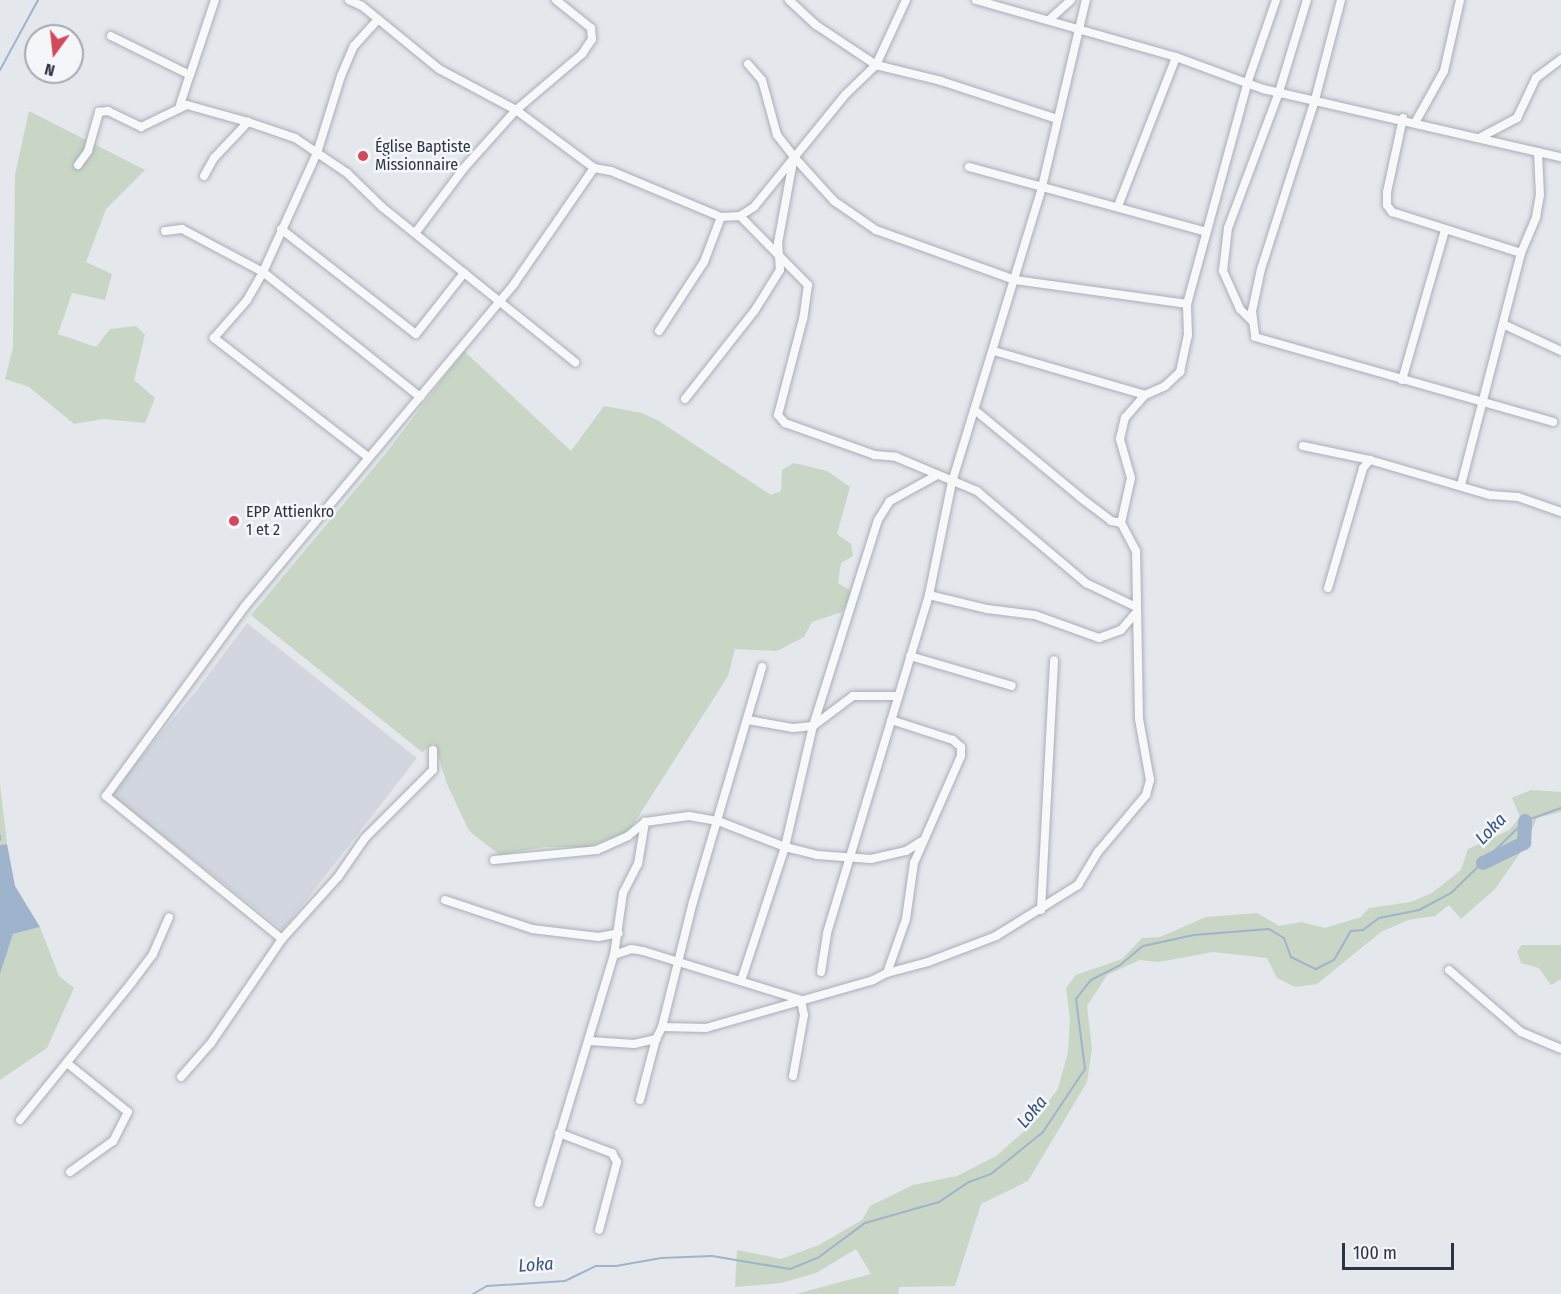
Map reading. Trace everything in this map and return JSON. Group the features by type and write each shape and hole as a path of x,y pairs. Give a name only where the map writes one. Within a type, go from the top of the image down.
{"street":[{"path":"78,165 88,151 99,112 108,111 141,127 161,119 180,105 215,0"},
{"path":"349,0 363,3 378,19 439,69 516,110 594,168 611,171 721,217 740,216 754,207 794,157 876,65 906,0"},
{"path":"416,232 464,168 516,110 582,54 592,39 591,28 556,0"},
{"path":"789,0 816,25 876,65 941,81 1057,119"},
{"path":"976,0 1050,18 1279,92 1403,118 1561,157"},
{"path":"1050,18 1071,0"},
{"path":"821,972 827,933 852,859 929,595 952,482 976,411 1042,187 1086,0"},
{"path":"662,1027 706,1028 928,962 996,936 1078,885 1098,852 1146,795 1150,780 1139,719 1136,550 1121,523 1131,478 1120,439 1125,418 1145,395 1164,386 1180,372 1188,335 1187,304 1248,81 1276,0"},
{"path":"1252,321 1240,309 1223,271 1226,239 1279,92 1306,0"},
{"path":"1341,0 1315,100 1261,269 1252,321 1258,340 1553,422"},
{"path":"1416,121 1444,71 1460,0"},
{"path":"368,457 214,338 247,300 263,272 317,153 345,66 354,46 378,19"},
{"path":"111,36 190,75"},
{"path":"1118,206 1176,57"},
{"path":"1481,137 1517,118 1536,78 1561,59"},
{"path":"748,64 762,80 777,135 834,201 876,230 1015,280 1187,304"},
{"path":"180,105 284,132 317,153 347,173 382,207 575,362"},
{"path":"1403,118 1387,205 1400,217 1521,253"},
{"path":"204,176 214,158 248,122"},
{"path":"1461,485 1505,325 1521,253 1540,195 1538,152"},
{"path":"685,399 755,310 780,270 781,259 778,243 794,157"},
{"path":"969,167 1206,232"},
{"path":"282,939 106,796 219,640 497,300 514,284 594,168"},
{"path":"740,216 808,285 803,318 778,415 785,423 876,455 896,457 976,491 1086,583 1136,610"},
{"path":"659,331 704,262 721,217"},
{"path":"165,231 182,229 263,272 420,397"},
{"path":"281,229 416,334 464,273"},
{"path":"1402,380 1445,230"},
{"path":"1505,325 1561,351"},
{"path":"994,351 1145,395"},
{"path":"976,411 1081,498 1112,521 1121,523"},
{"path":"1303,446 1370,460 1490,495 1518,497 1561,512"},
{"path":"1328,588 1363,468 1370,460"},
{"path":"741,981 785,847 813,726 878,520 890,501 938,475"},
{"path":"929,595 987,609 1035,615 1099,638 1121,630 1136,610"},
{"path":"910,656 1012,686"},
{"path":"1041,910 1054,660"},
{"path":"640,1100 762,667"},
{"path":"748,720 793,728 813,726 853,696 898,696"},
{"path":"887,973 906,919 914,863 961,756 961,747 952,740 891,720"},
{"path":"181,1077 211,1043 282,939 338,877 365,838 433,770 433,750"},
{"path":"494,860 597,850 628,836 645,822 689,816 718,821 785,847 852,859 871,859 906,851 922,841"},
{"path":"539,1203 559,1133 590,1041 614,955 619,933 623,892 638,864 645,822"},
{"path":"445,900 532,929 599,937 619,933"},
{"path":"20,1120 153,954 169,917"},
{"path":"614,955 631,949 801,1000"},
{"path":"1449,970 1521,1032 1561,1049"},
{"path":"793,1076 804,1015 801,1000"},
{"path":"590,1041 634,1044 656,1039"},
{"path":"67,1063 128,1112 112,1141 70,1172"},
{"path":"559,1133 612,1153 617,1162 599,1230"}],"shaded area":[{"path":"247,623 417,758 283,930 110,794 197,690"}],"green space":[{"path":"29,111 145,170 106,209 86,262 112,274 105,300 72,293 58,334 96,347 110,329 136,326 145,335 134,380 155,398 145,423 103,419 74,424 29,387 5,379 13,348 15,175"},
{"path":"464,351 571,451 604,406 642,413 659,421 771,495 781,491 782,470 794,463 827,471 850,487 837,534 851,544 853,556 841,563 838,583 852,592 842,612 812,622 804,637 777,651 735,649 728,676 629,831 588,847 544,847 500,855 469,831 447,784 434,743 422,752 251,615 386,453"},
{"path":"0,784 7,844 0,845"},
{"path":"1531,790 1561,792 1561,812 1537,818 1525,846 1495,889 1461,919 1449,905 1435,916 1408,920 1381,932 1317,984 1295,987 1277,978 1267,958 1213,952 1159,962 1140,960 1107,975 1087,1006 1092,1049 1087,1082 1028,1181 981,1204 955,1286 899,1287 898,1294 796,1294 871,1274 856,1249 816,1273 781,1283 735,1287 737,1250 781,1259 819,1245 862,1220 870,1206 913,1185 957,1176 996,1156 1029,1127 1058,1089 1068,1052 1070,1019 1066,988 1076,975 1122,959 1142,938 1160,937 1206,917 1257,913 1279,926 1301,922 1325,928 1361,917 1369,908 1411,902 1432,893 1461,870 1468,849 1509,830 1520,817 1512,798"},
{"path":"40,927 59,976 74,988 47,1048 0,1080 0,974 13,934"},
{"path":"1522,945 1561,945 1561,979 1551,985 1539,968 1521,963 1517,951"}],"water":[{"path":"7,844 15,886 40,927 13,934 0,974 0,845"}],"waterway":[{"path":"0,70 38,0"},
{"name":"Loka","path":"473,1294 487,1286 565,1281 596,1266 616,1266 661,1258 712,1256 790,1269 819,1257 865,1223 939,1202 969,1182 991,1174 1043,1132 1085,1069 1076,999 1091,980 1119,966 1143,946 1194,935 1269,929 1284,938 1291,957 1316,969 1334,960 1351,931 1363,930 1379,918 1419,910 1451,893 1525,821 1561,808"},
{"name":"Loka","path":"1483,863 1524,843 1525,821"}],"place":[{"name":"Église Baptiste Missionnaire","path":"363,156"},
{"name":"EPP Attienkro 1 et 2","path":"234,521"}]}
